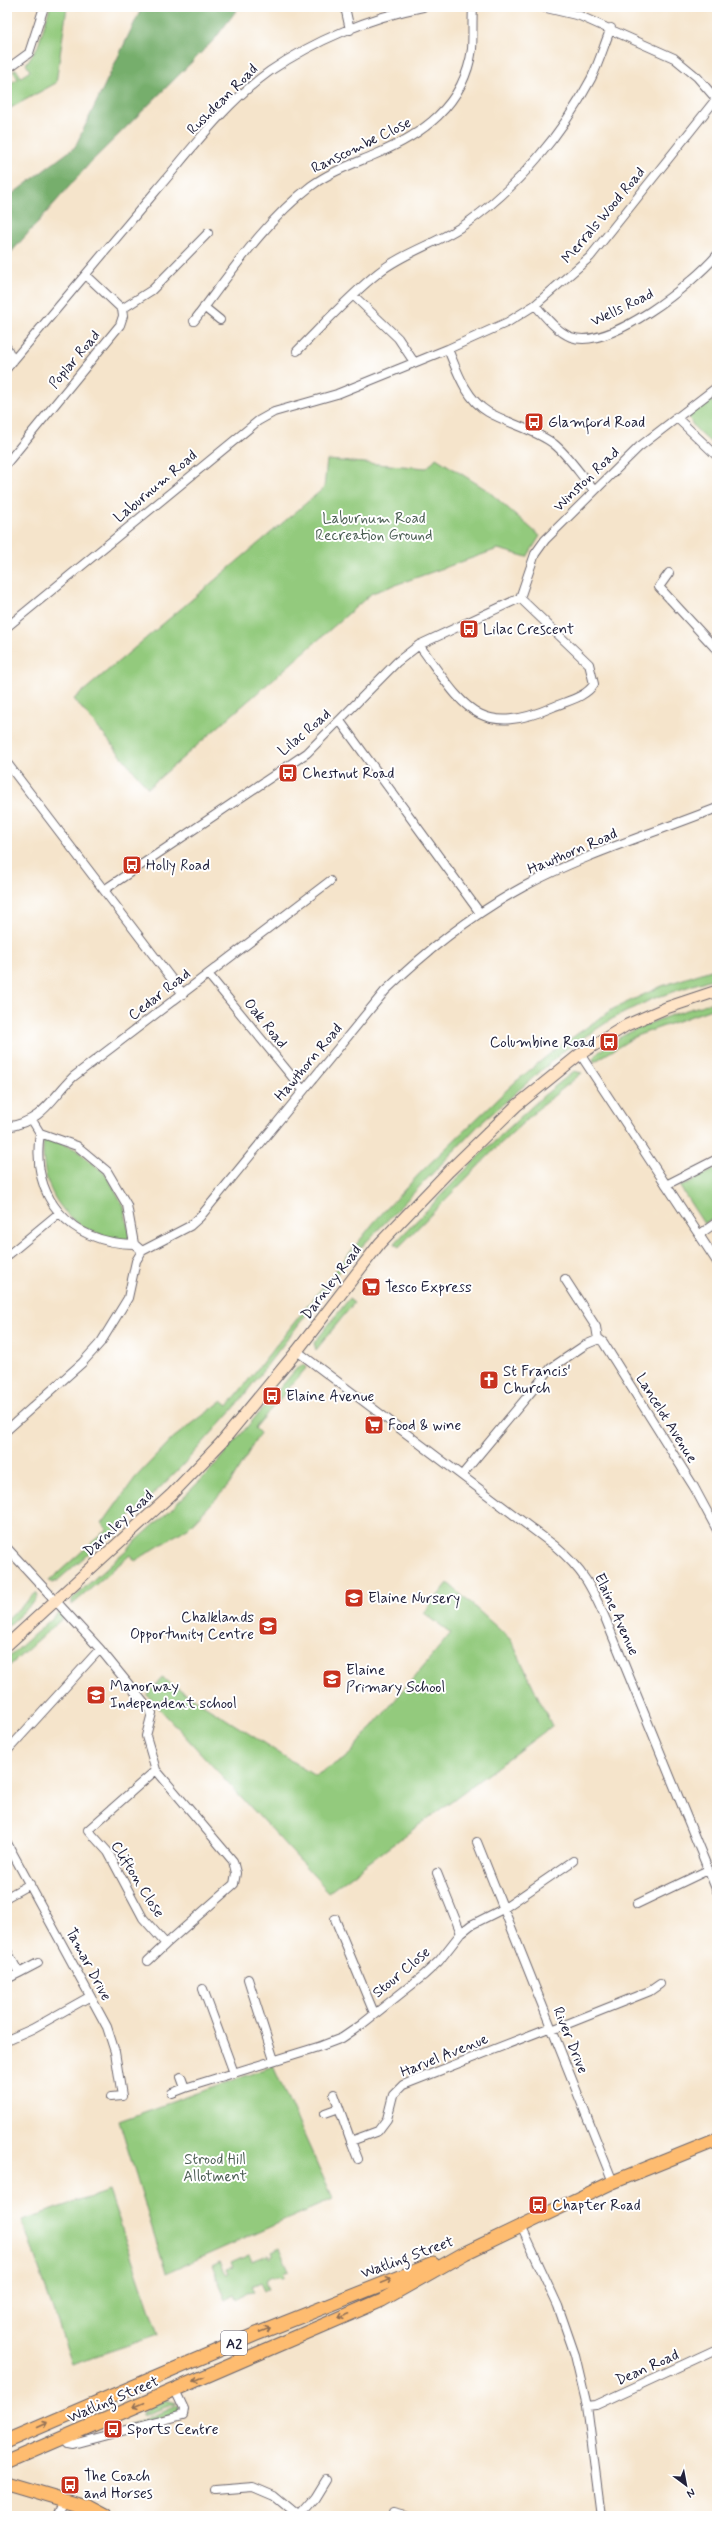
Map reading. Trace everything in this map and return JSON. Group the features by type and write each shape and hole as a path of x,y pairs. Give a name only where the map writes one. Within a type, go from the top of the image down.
{"main road":[{"name":"A2","path":"465,2252 613,2182 717,2140"},
{"name":"Watling Street","path":"7,2462 382,2300 465,2252"},
{"name":"Watling Street","path":"7,2441 198,2359 400,2276 465,2252"},
{"name":"Watling Street","path":"198,2359 202,2365 208,2365 255,2346 281,2344"},
{"name":"Watling Street","path":"65,2416 91,2413 168,2380 171,2381 175,2390"},
{"path":"7,2483 88,2507 105,2516"}],"street":[{"path":"7,69 29,53 44,7"},
{"path":"345,7 350,30"},
{"name":"Rushdean Road","path":"7,368 210,128 247,90 287,60 350,30 390,15 423,7"},
{"name":"Ranscombe Close","path":"194,321 248,250 293,200 330,174 404,142 424,129 441,113 455,94 465,73 472,50 472,7"},
{"path":"542,7 558,8 580,16 611,28 674,58 697,77 716,99"},
{"path":"297,351 378,273 397,260 438,241 467,223 502,195 548,144 577,105 592,77 611,28"},
{"name":"Merrals Wood Road","path":"338,394 448,349 508,322 535,305 590,257 716,99"},
{"path":"86,275 122,309 152,290 208,233"},
{"name":"Wells Road","path":"535,305 550,323 571,337 584,339 595,337 640,318 665,302 690,282 717,255"},
{"path":"354,296 398,338 414,362"},
{"path":"204,307 220,320"},
{"name":"Poplar Road","path":"7,462 120,325 123,316 122,309"},
{"path":"7,348 13,361"},
{"path":"448,349 464,386 476,402 488,412 535,432 555,445 594,490"},
{"name":"Winston Road","path":"520,598 535,554 545,540 639,447 676,417 717,387"},
{"name":"Laburnum Road","path":"7,627 258,421 274,412 338,394"},
{"path":"676,417 717,456"},
{"path":"669,574 659,587 715,645"},
{"path":"419,645 465,706 489,719 501,721 521,718 544,711 590,691 594,684 588,664 520,598"},
{"name":"Lilac Road","path":"104,890 307,753 397,662 419,645 520,598"},
{"path":"340,721 480,913"},
{"path":"7,763 183,994"},
{"name":"Hawthorn Road","path":"142,1251 190,1226 200,1217 385,991 416,960 480,913 524,887 595,856 717,808"},
{"name":"Cedar Road","path":"7,1127 32,1120 44,1111 73,1077 330,881"},
{"name":"Oak Road","path":"208,974 303,1090"},
{"name":"Darnley Road","path":"7,1645 172,1494 220,1443 297,1351 367,1258 401,1219 516,1106 580,1054 627,1025 666,1008 717,991"},
{"path":"580,1054 700,1234 717,1262"},
{"path":"32,1120 40,1133 77,1146 107,1171 119,1187 127,1205 134,1244"},
{"path":"7,1430 82,1363 101,1342 128,1298 136,1261 142,1251 134,1244 102,1240 86,1234 59,1214 42,1184 37,1150 40,1133"},
{"path":"666,1185 717,1159"},
{"path":"7,1256 59,1214"},
{"path":"700,1234 717,1222"},
{"name":"Lancelot Avenue","path":"565,1278 597,1329 601,1340 694,1487 717,1530"},
{"path":"462,1475 552,1368 584,1345 601,1340"},
{"name":"Elaine Avenue","path":"297,1351 555,1546 575,1563 586,1576 606,1620 717,1891"},
{"path":"7,1548 100,1649 152,1713 152,1723 146,1736 156,1770 233,1861 236,1873 234,1884 148,1961"},
{"path":"7,1752 100,1649"},
{"name":"Clifton Close","path":"156,1770 88,1830 108,1852 143,1918 166,1944"},
{"name":"River Drive","path":"476,1842 613,2182"},
{"name":"Tamar Drive","path":"7,1843 106,2026 116,2052 122,2096 111,2097"},
{"path":"503,1910 573,1861"},
{"path":"637,1904 708,1870"},
{"path":"437,1873 461,1934"},
{"path":"7,1897 30,1884"},
{"name":"Stour Close","path":"172,2093 342,2038 424,1975 439,1961 461,1934 483,1918 503,1910"},
{"name":"Stour Close","path":"335,1919 374,2013"},
{"path":"7,1951 19,1973"},
{"path":"7,1980 38,1963"},
{"path":"248,1979 274,2060"},
{"name":"Harvel Avenue","path":"352,2141 378,2131 387,2119 393,2095 403,2085 650,1991 660,1984"},
{"path":"203,1989 234,2073"},
{"path":"7,2040 32,2029 89,1997"},
{"path":"181,2077 185,2088"},
{"path":"334,2094 358,2159"},
{"path":"325,2113 339,2108"},
{"path":"521,2226 558,2306 575,2355 587,2406 601,2516"},
{"name":"Dean Road","path":"587,2406 596,2405 717,2349"},
{"name":"Watling Street","path":"64,2437 68,2444 73,2444 183,2415 184,2411 175,2390"},
{"path":"215,2490 253,2487 274,2496 299,2516 315,2498 326,2480"},
{"path":"57,2516 64,2500"},
{"path":"392,2512 405,2516"}],"green space":[{"path":"50,7 67,7 56,83 7,110 7,85 18,79 13,71 16,69 21,77 30,71 26,64 38,46"},
{"path":"142,7 239,7 214,40 90,163 7,257 7,198 75,147"},
{"path":"710,399 717,408 717,438 710,442 691,422 689,413"},
{"name":"Laburnum Road Recreation Ground","path":"436,458 487,490 540,536 527,557 498,549 372,593 148,788 74,699 324,488 327,460 427,468"},
{"path":"717,968 717,977 652,999 612,1019 566,1049 479,1125 346,1263 235,1407 181,1467 128,1519 57,1581 52,1583 49,1581 107,1529 102,1524 135,1478 173,1438 222,1401 228,1406 375,1221 422,1171 514,1083 557,1048 613,1009 662,986"},
{"path":"717,1001 717,1007 636,1036 594,1062 593,1058 604,1048 634,1030 686,1010"},
{"path":"574,1071 582,1073 539,1108 498,1146 399,1247 394,1244 481,1154 542,1097"},
{"path":"44,1137 75,1149 105,1173 124,1206 130,1239 109,1237 91,1231 75,1221 63,1209 53,1194 46,1177 43,1157"},
{"path":"717,1168 717,1215 704,1224 680,1187"},
{"path":"349,1299 354,1303 316,1350 314,1343"},
{"path":"303,1365 307,1367 255,1428 260,1433 229,1485 189,1527 135,1561 130,1555 72,1605 72,1599 166,1514 209,1472 296,1369"},
{"path":"448,1583 511,1640 552,1726 329,1892 147,1695 162,1678 315,1776 349,1755 451,1633 424,1613"},
{"path":"36,1593 38,1596 36,1600 7,1627 7,1619"},
{"path":"59,1612 64,1617 7,1668 7,1659"},
{"name":"Strood Hill Allotment","path":"273,2066 333,2199 166,2273 119,2121"},
{"path":"109,2191 158,2335 72,2364 22,2220"},
{"path":"279,2248 289,2270 283,2272 285,2276 273,2278 272,2276 265,2280 269,2289 265,2290 261,2282 252,2286 255,2291 247,2292 237,2299 235,2294 226,2299 212,2266 220,2262 226,2274 229,2273 227,2269 233,2267 231,2263 249,2255 252,2261 268,2255 270,2258 273,2256 271,2252"},
{"path":"165,2400 176,2403 143,2416 143,2413"},
{"path":"178,2405 178,2410 175,2414 127,2427"}],"place":[{"name":"Glamford Road","path":"534,422"},
{"name":"Lilac Crescent","path":"469,629"},
{"name":"Chestnut Road","path":"288,773"},
{"name":"Holly Road","path":"132,865"},
{"name":"Columbine Road","path":"609,1042"},
{"name":"Tesco Express","path":"371,1287"},
{"name":"St Francis' Church","path":"489,1380"},
{"name":"Elaine Avenue","path":"272,1396"},
{"name":"Food & wine","path":"374,1425"},
{"name":"Elaine Nursery","path":"354,1598"},
{"name":"Chalklands Opportunity Centre","path":"268,1626"},
{"name":"Elaine Primary School","path":"332,1679"},
{"name":"Manorway Independent school","path":"96,1695"},
{"name":"Chapter Road","path":"538,2205"},
{"name":"Sports Centre","path":"113,2429"},
{"name":"The Coach and Horses","path":"70,2485"}]}
